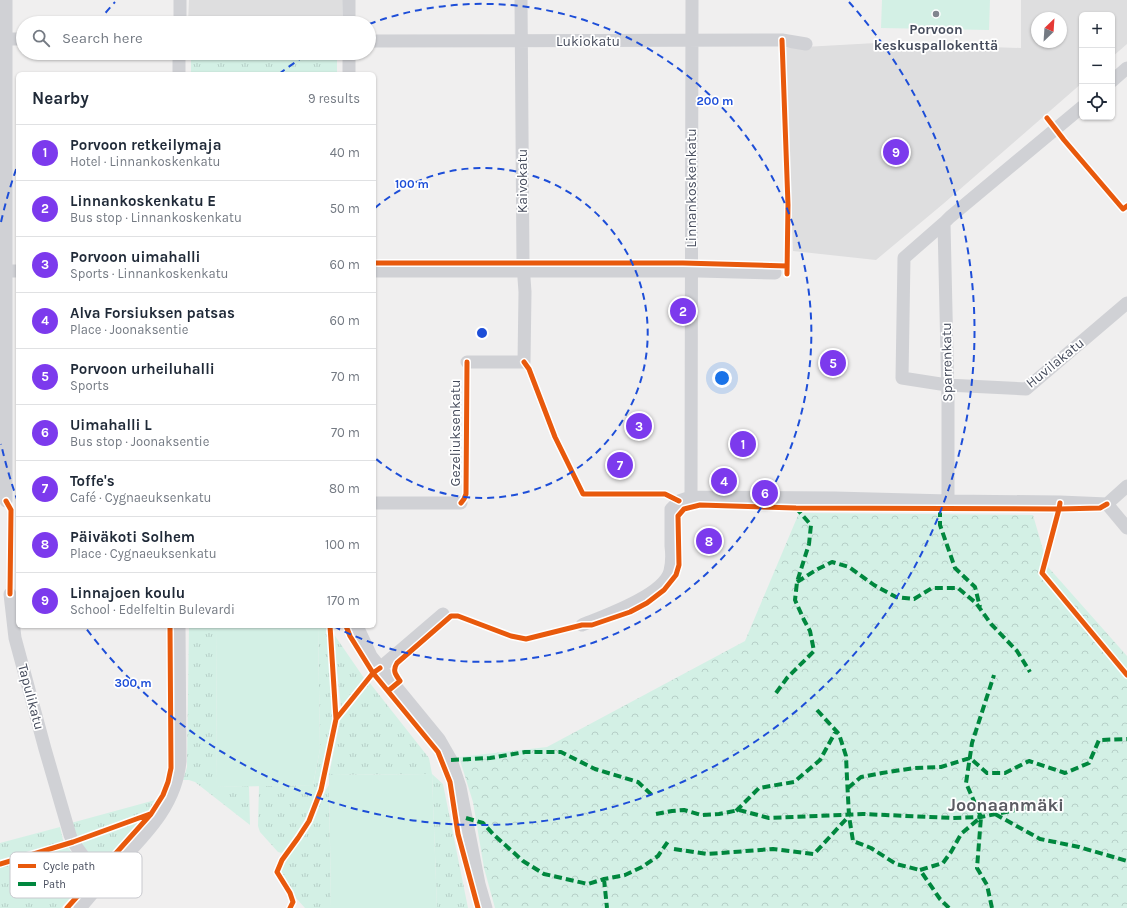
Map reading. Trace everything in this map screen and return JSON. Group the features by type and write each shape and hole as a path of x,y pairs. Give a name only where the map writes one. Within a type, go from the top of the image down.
{"street":[{"path":"6,0 3,39 8,271 8,501"},
{"path":"180,0 180,16"},
{"path":"349,0 349,16"},
{"name":"Kaivokatu","path":"521,0 523,270 525,292 524,362"},
{"name":"Linnankoskenkatu","path":"691,497 692,0"},
{"path":"3,39 16,39"},
{"name":"Lukiokatu","path":"376,41 782,40 806,44"},
{"path":"179,72 180,60"},
{"path":"349,60 349,72"},
{"path":"1115,78 1127,68"},
{"path":"944,223 1079,110"},
{"name":"Sparrenkatu","path":"944,223 948,501"},
{"name":"Huvilakatu","path":"944,223 904,258 902,378 947,385 1026,389 1127,303"},
{"path":"376,271 523,270 775,273"},
{"name":"Gezeliuksenkatu","path":"467,362 524,362"},
{"path":"582,625 616,612 660,586 666,579 670,571 672,557 671,509 679,501 691,497 835,498 1107,504 1127,486"},
{"path":"376,503 462,503"},
{"path":"1107,504 1127,528"},
{"name":"Tapulikatu","path":"10,594 15,638 45,749 70,836 80,852"},
{"path":"380,668 442,614"},
{"path":"129,852 152,827 165,808 173,792 179,773 179,628"},
{"path":"358,628 371,656 439,739 451,760 460,787 479,884 486,908"},
{"path":"80,908 88,898"}],"shaded area":[{"path":"189,0 343,0 342,16 188,16"},
{"path":"1021,0 1127,0 1127,44 1115,54 1115,12 1079,12 1079,86 876,260 793,251 786,48 876,43 1021,48"}],"green space":[{"name":"Porvoon keskuspallokenttä","path":"882,0 990,0 989,30 881,28"},
{"path":"191,60 337,60 337,72 191,72"},
{"path":"799,513 1033,515 1048,567 1127,656 1127,908 495,908 484,868 473,802 459,757 547,747 745,641"},
{"path":"189,628 217,628 216,787 249,786 250,825 195,782 183,780 187,767"},
{"path":"217,628 318,628 320,749 313,785 216,787"},
{"path":"318,628 326,628 334,717 314,801 302,825 282,853 278,852 260,832 258,826 259,786 313,785 320,749"},
{"path":"333,633 364,678 341,707"},
{"path":"369,682 429,758 432,774 329,775 340,720 363,692"},
{"path":"432,774 443,784 468,908 437,908"},
{"path":"432,774 437,908 331,908 329,775"},
{"path":"329,785 331,908 305,908 296,898 281,871 284,864 313,822"},
{"path":"159,799 113,852 87,852 83,847 71,823"},
{"path":"60,827 63,840 71,852 10,852 10,898 70,898 61,908 0,908 0,843"}],"marked path":[{"path":"776,693 787,678 814,651 810,631 795,600 797,582 809,544 811,525 796,508"},
{"path":"940,509 940,525 955,568 975,587 980,607"},
{"path":"797,582 832,562 849,567 874,585 896,597 914,599 932,588 958,588 976,603 991,624 1017,651 1030,672"},
{"path":"992,908 987,885 977,868 981,817 966,783 972,743 994,675"},
{"path":"817,710 839,734 846,756 849,816 853,841 871,848 896,864 920,870"},
{"path":"736,811 759,788 794,782 820,760 836,731"},
{"path":"848,788 861,777 914,768 941,767 970,758 987,773 1005,773 1029,761 1065,773 1089,763 1099,740 1127,739"},
{"path":"451,760 490,758 525,752 561,752 595,769 638,782 654,797"},
{"path":"656,814 684,810 701,815 719,814 739,810 769,818 863,814 953,818 981,817 1042,804"},
{"path":"995,814 1040,839 1079,847 1127,861"},
{"path":"674,849 707,854 773,849 814,854 849,816"},
{"path":"949,908 940,899 920,870 943,863 961,834 981,817"},
{"path":"466,818 483,823 523,861 544,874 588,884 625,875 642,867 658,856 669,840"},
{"path":"604,879 607,908"}],"cycle path":[{"path":"782,40 788,205 787,274"},
{"path":"1047,118 1123,209 1127,206"},
{"path":"376,263 683,263 787,266"},
{"path":"461,503 466,494 467,362"},
{"path":"524,362 529,369 555,437 583,494 665,494 679,501"},
{"path":"6,501 11,510 10,594"},
{"path":"1060,503 1042,573 1127,675"},
{"path":"388,691 400,681 395,671 397,663 451,616 458,616 511,636 526,639 582,625 592,625 630,612 647,603 664,590 676,575 679,565 678,516 684,509 700,505 796,508 1059,509 1100,508 1107,504"},
{"path":"117,852 151,814 163,795 168,782 171,768 170,628"},
{"path":"330,628 336,719"},
{"path":"347,628 350,636 373,673 438,752 450,782 458,834 478,908"},
{"path":"290,908 293,902 290,893 277,872 282,860 309,821 321,790 336,719 373,673 380,668"},
{"path":"40,852 73,842 150,814"},
{"path":"0,864 10,861"},
{"path":"67,908 76,898"}],"place":[{"name":"Porvoon keskuspallokenttä","path":"936,14"},
{"name":"Linnajoen koulu","path":"896,152"},
{"name":"Linnankoskenkatu E","path":"683,311"},
{"name":"Porvoon urheiluhalli","path":"833,363"},
{"name":"Porvoon uimahalli","path":"639,426"},
{"name":"Porvoon retkeilymaja","path":"743,444"},
{"name":"Toffe's","path":"620,465"},
{"name":"Alva Forsiuksen patsas","path":"724,481"},
{"name":"Uimahalli L","path":"765,493"},
{"name":"Päiväkoti Solhem","path":"709,541"}],"district":[{"name":"Joonaanmäki","path":"1006,805"}]}
